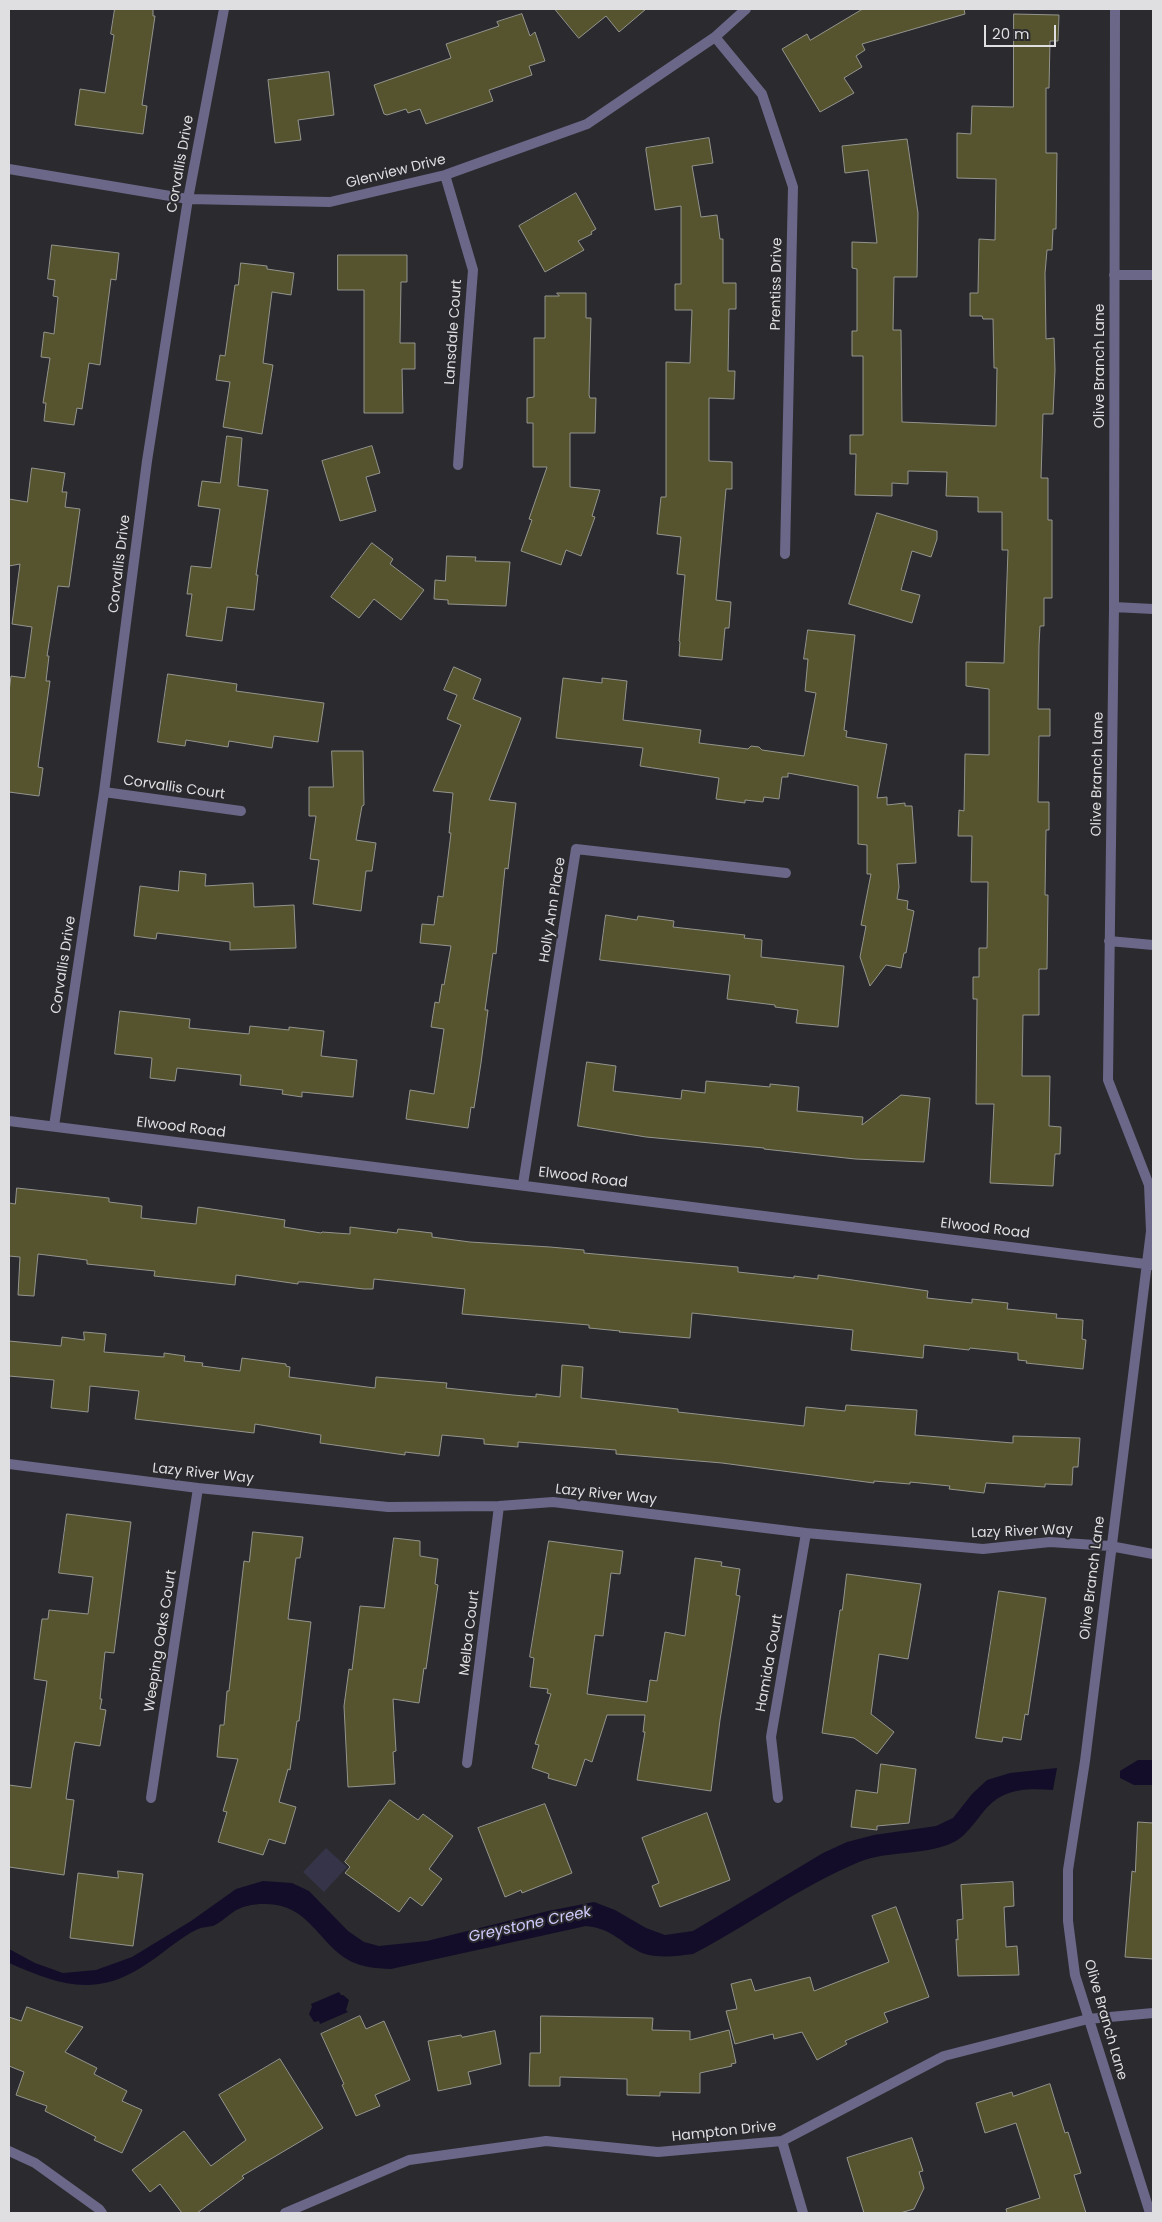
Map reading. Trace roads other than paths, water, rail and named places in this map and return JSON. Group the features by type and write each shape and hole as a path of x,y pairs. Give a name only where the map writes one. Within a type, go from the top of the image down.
{"street":[{"name":"Corvallis Drive","path":"54,1126 104,792 147,462 188,199 224,9"},
{"name":"Glenview Drive","path":"9,169 188,199 330,202 445,175 587,124 715,37 746,9"},
{"name":"Olive Branch Lane","path":"1115,9 1114,607 1108,1080 1149,1185 1152,1230 1150,1264 1110,1546 1084,1761 1068,1870 1069,1930 1075,1975 1150,2213"},
{"name":"Prentiss Drive","path":"715,37 762,94 793,187 785,554"},
{"name":"Lansdale Court","path":"445,175 473,270 458,465"},
{"path":"1114,275 1153,275"},
{"path":"1114,607 1153,608"},
{"name":"Corvallis Court","path":"104,792 241,812"},
{"name":"Holly Ann Place","path":"523,1184 576,849 786,873"},
{"path":"1109,942 1153,945"},
{"name":"Elwood Road","path":"9,1121 1150,1264"},
{"name":"Lazy River Way","path":"9,1464 198,1488 388,1507 499,1506 553,1502 806,1533 983,1549 1050,1542 1110,1546 1153,1554"},
{"name":"Weeping Oaks Court","path":"151,1798 198,1488"},
{"name":"Melba Court","path":"468,1763 499,1506"},
{"name":"Hamida Court","path":"778,1798 771,1737 806,1533"},
{"name":"Hampton Drive","path":"286,2213 409,2160 546,2141 658,2152 782,2141 944,2056 1088,2019 1153,2013"},
{"path":"782,2141 803,2213"},
{"path":"9,2151 35,2162 100,2209 102,2213"}],"water":[{"path":"1138,1760 1153,1760 1153,1785 1134,1785 1120,1778 1120,1771"},
{"name":"Greystone Creek","path":"1057,1768 1053,1790 1022,1790 996,1799 966,1833 952,1843 929,1850 870,1858 859,1862 816,1882 693,1954 648,1955 634,1949 610,1933 586,1926 391,1969 375,1968 355,1963 339,1954 303,1917 292,1910 279,1905 264,1904 243,1907 213,1926 198,1929 142,1967 124,1977 107,1982 75,1985 59,1982 9,1963 9,1949 35,1963 63,1973 96,1970 132,1957 191,1921 236,1889 263,1881 292,1883 309,1891 348,1931 364,1942 379,1946 427,1941 548,1911 594,1902 615,1910 646,1928 665,1935 693,1931 823,1853 847,1842 874,1835 936,1826 953,1818 972,1794 987,1780 1010,1773"},
{"path":"339,1992 349,2000 346,2010 348,2012 320,2024 319,2021 314,2022 309,2014 312,2007 311,2004"}]}
